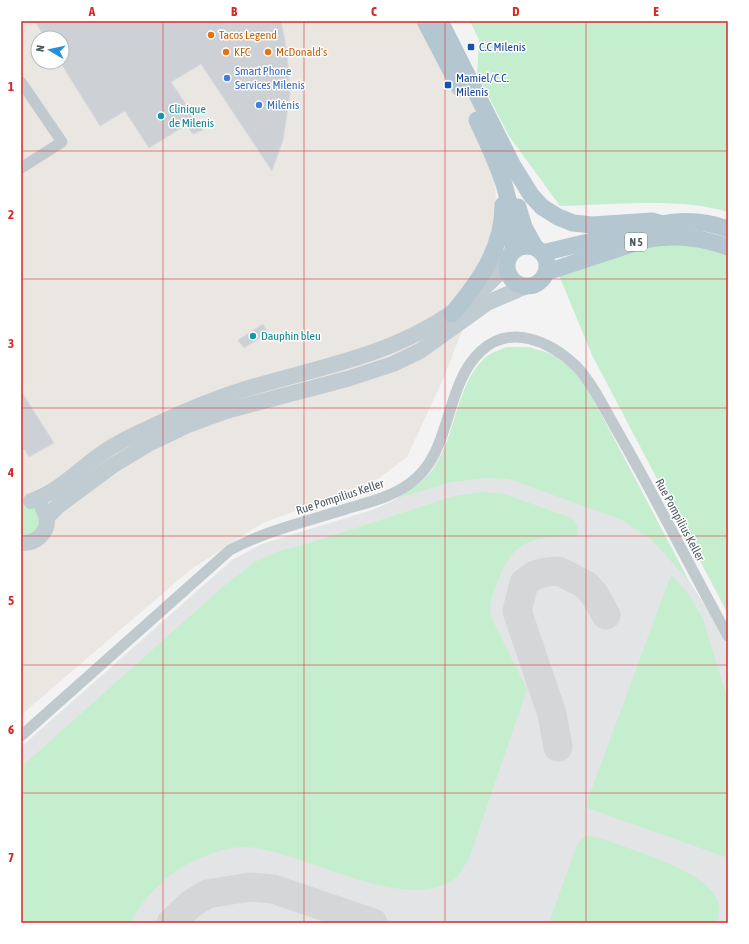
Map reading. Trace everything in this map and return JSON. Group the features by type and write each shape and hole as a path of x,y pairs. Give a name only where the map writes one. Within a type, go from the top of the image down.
{"main road":[{"path":"424,21 468,103 494,156 507,191 513,223 510,279 524,287"},
{"path":"440,21 489,120 531,195 542,207 558,217 573,222 592,225 652,221 659,223"},
{"path":"46,517 58,506 112,466 150,443 188,425 234,409 347,379 393,364 420,351 487,303 524,287 535,285 540,282 547,272 547,262 524,227 509,169 489,120"},
{"path":"452,314 481,277 494,252 500,236 503,200 494,156"},
{"name":"N 5","path":"539,250 577,245 659,223 695,222 728,229"},
{"name":"N 5","path":"547,272 644,240 660,237 695,238 728,247"},
{"path":"24,500 48,493 103,453 142,431 184,411 240,391 343,363 385,349 428,329 452,314 491,282 520,247 528,246 539,250"},
{"path":"21,543 33,542 43,535 46,529 46,517 41,507 24,500"}],"street":[{"path":"21,82 62,142 21,168"},
{"name":"Rue Pompilius Keller","path":"21,736 230,550 262,534 384,497 414,480 429,463 437,447 455,394 471,362 481,350 492,344 515,337 533,339 548,344 577,367 590,384 626,446 728,636"}],"shaded area":[{"path":"21,21 421,21 488,128 495,181 497,228 489,260 445,375 407,457 378,479 261,524 190,570 21,715"},
{"path":"506,347 531,347 583,380 689,581 708,610 728,646 728,923 21,923 21,747 232,560 262,544 372,510 393,501 421,482 433,469 445,447 465,389 475,370 485,358"}],"green space":[{"path":"470,21 728,21 728,212 709,207 667,203 560,206 509,136 477,74 479,40"},
{"path":"654,244 706,247 728,254 728,614 592,355 558,273"},
{"path":"506,347 531,348 549,353 565,363 583,380 689,581 651,539 622,520 509,479 485,478 452,482 397,498 421,482 433,470 447,443 467,382 475,369 487,356"},
{"path":"484,492 504,494 572,518 578,527 577,536 538,540 519,548 511,556 504,567 493,594 490,607 491,617 527,689 470,856 457,877 436,887 411,890 384,886 355,878 271,851 239,847 230,848 212,854 179,869 151,893 131,923 21,923 21,767 224,586 255,562 279,551 307,544 454,496"},
{"path":"26,504 37,509 41,531 21,539 21,505"},
{"path":"671,575 688,593 703,619 728,701 728,858 585,807"},
{"path":"587,836 597,837 645,854 681,869 696,878 709,888 717,899 719,911 717,923 549,923 576,847 581,839"}],"building":[{"name":"Milénis","path":"35,21 281,21 287,52 290,94 283,140 272,171 201,64 171,82 203,130 193,134 186,125 149,148 125,111 100,126 65,70 70,70 70,30 40,30"},
{"name":"Dauphin bleu","path":"263,324 268,333 244,348 238,340"},
{"path":"21,391 54,443 29,457 25,450 21,449"}],"taxiway":[{"path":"558,747 552,714 517,611 524,583 535,575 559,571 586,585 594,594 606,615"},
{"path":"171,923 191,904 207,894 250,887 273,889 373,923"}],"place":[{"name":"Tacos Legend","path":"211,35"},
{"name":"C.C Milenis","path":"471,47"},
{"name":"KFC","path":"226,52"},
{"name":"McDonald's","path":"268,52"},
{"name":"Smart Phone Services Milenis","path":"227,78"},
{"name":"Mamiel/C.C. Milenis","path":"448,85"},
{"name":"Milénis","path":"259,105"},
{"name":"Clinique de Milenis","path":"161,116"},
{"name":"Dauphin bleu","path":"253,336"}]}
